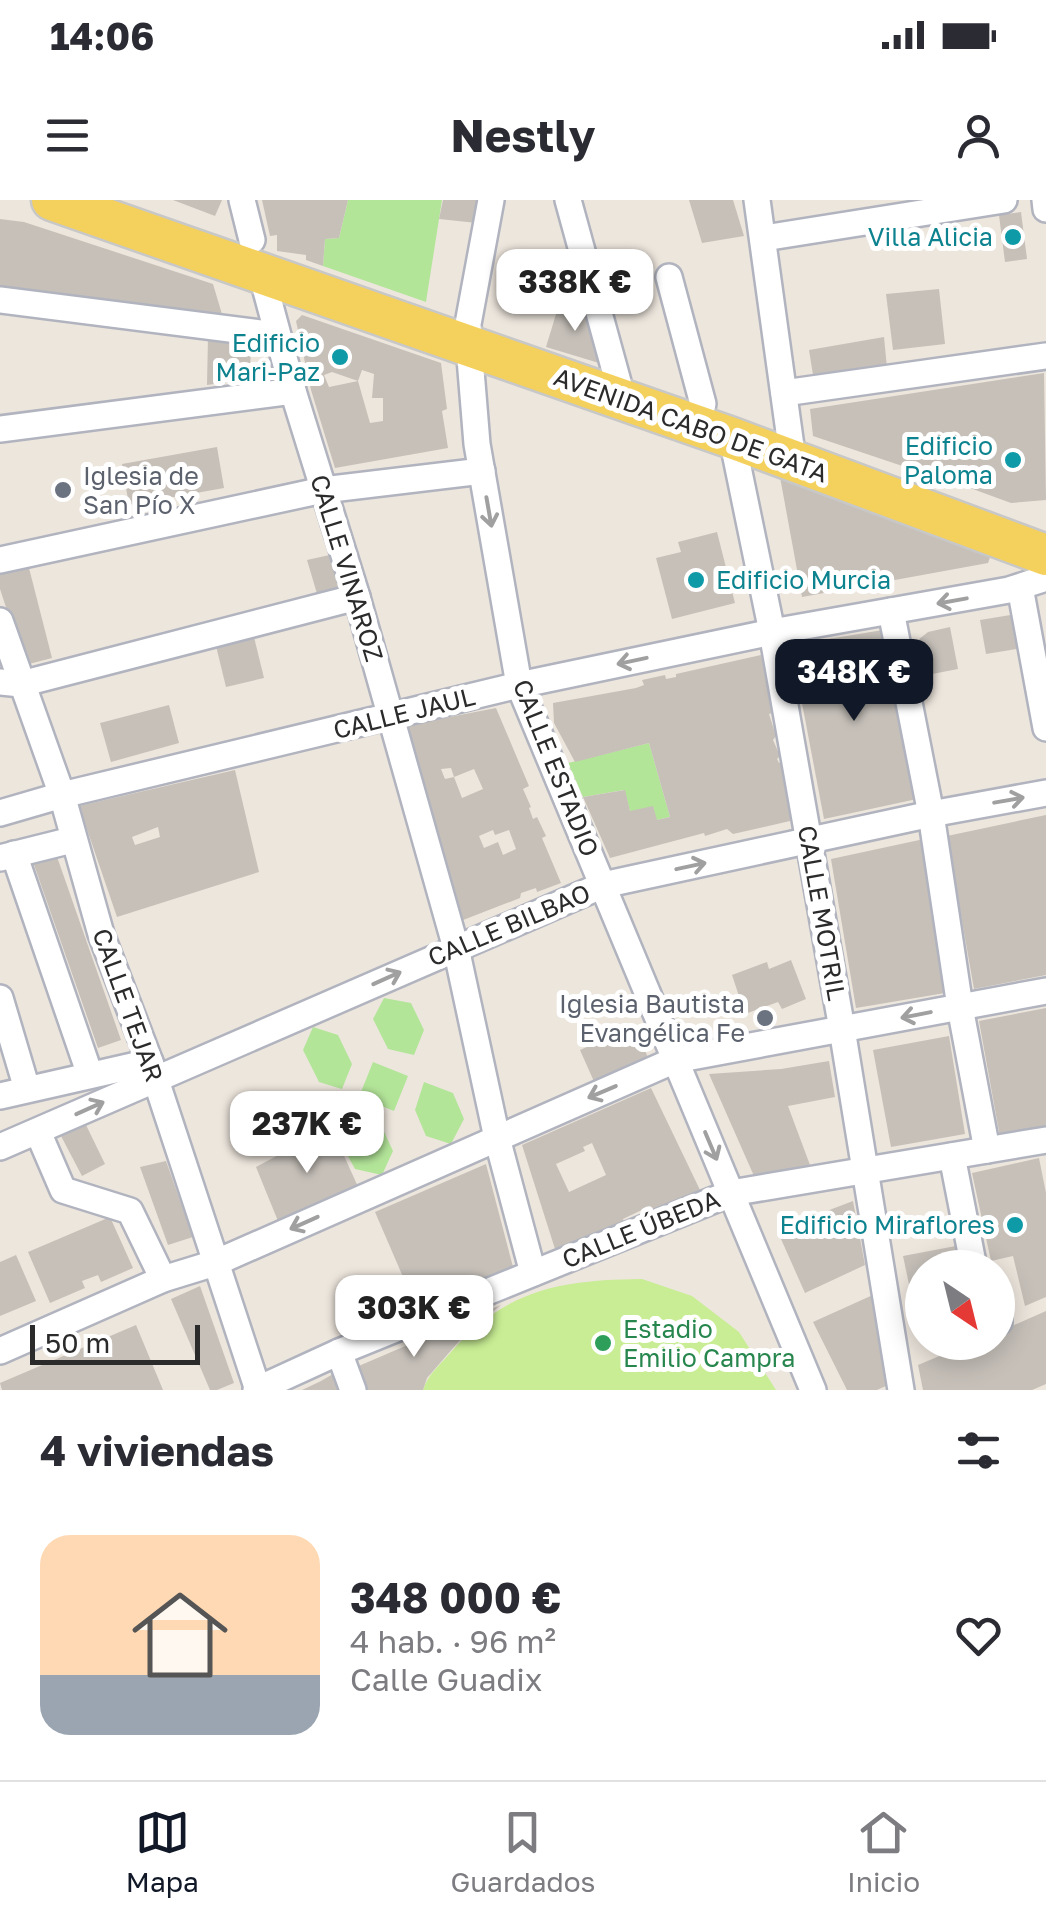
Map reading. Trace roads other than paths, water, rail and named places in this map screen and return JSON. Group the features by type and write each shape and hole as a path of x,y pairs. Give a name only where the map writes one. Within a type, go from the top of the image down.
{"main road":[{"name":"AVENIDA CABO DE GATA","path":"52,200 256,256 468,346 1046,555"}],"street":[{"name":"CALLE VINAROZ","path":"242,200 276,336 358,596 456,948 497,1138 533,1273"},
{"name":"CALLE ESTADIO","path":"491,200 468,324 468,346 482,471 520,685 813,1390"},
{"path":"568,200 623,400"},
{"path":"757,200 793,461"},
{"path":"764,238 1004,200"},
{"path":"1045,200 1046,209"},
{"name":"CALLE MOTRIL","path":"669,278 772,632 901,1390"},
{"path":"0,300 276,336"},
{"path":"784,393 1046,356"},
{"path":"0,429 293,391"},
{"path":"0,560 323,490 482,471"},
{"name":"CALLE JAUL","path":"0,813 62,794 520,685 772,632 1020,587 1046,578"},
{"path":"1020,587 1046,728"},
{"path":"10,683 358,596"},
{"path":"891,612 931,814 960,1007 987,1150"},
{"name":"CALLE TEJAR","path":"0,621 10,683 62,794 101,934 153,1070 257,1390"},
{"name":"CALLE BILBAO","path":"0,1147 38,1132 153,1070 604,885 1046,793"},
{"path":"72,840 7,856 90,1076"},
{"path":"0,1351 163,1280 215,1262 675,1060 1046,991"},
{"path":"0,998 26,1090"},
{"path":"0,1096 90,1076 153,1070"},
{"path":"38,1132 63,1190 130,1211 163,1280"},
{"name":"CALLE ÚBEDA","path":"257,1390 339,1352 731,1193 1046,1140"},
{"path":"952,1156 970,1250"},
{"path":"339,1352 353,1390"}],"place":[{"name":"Villa Alicia","path":"1013,237"},
{"name":"Edificio Mari-Paz","path":"340,357"},
{"name":"Edificio Paloma","path":"1013,460"},
{"name":"Iglesia de San Pío X","path":"63,490"},
{"name":"Edificio Murcia","path":"696,580"},
{"name":"Iglesia Bautista Evangélica Fe","path":"765,1018"},
{"name":"Edificio Miraflores","path":"1015,1225"},
{"name":"Estadio Emilio Campra","path":"603,1343"}]}
